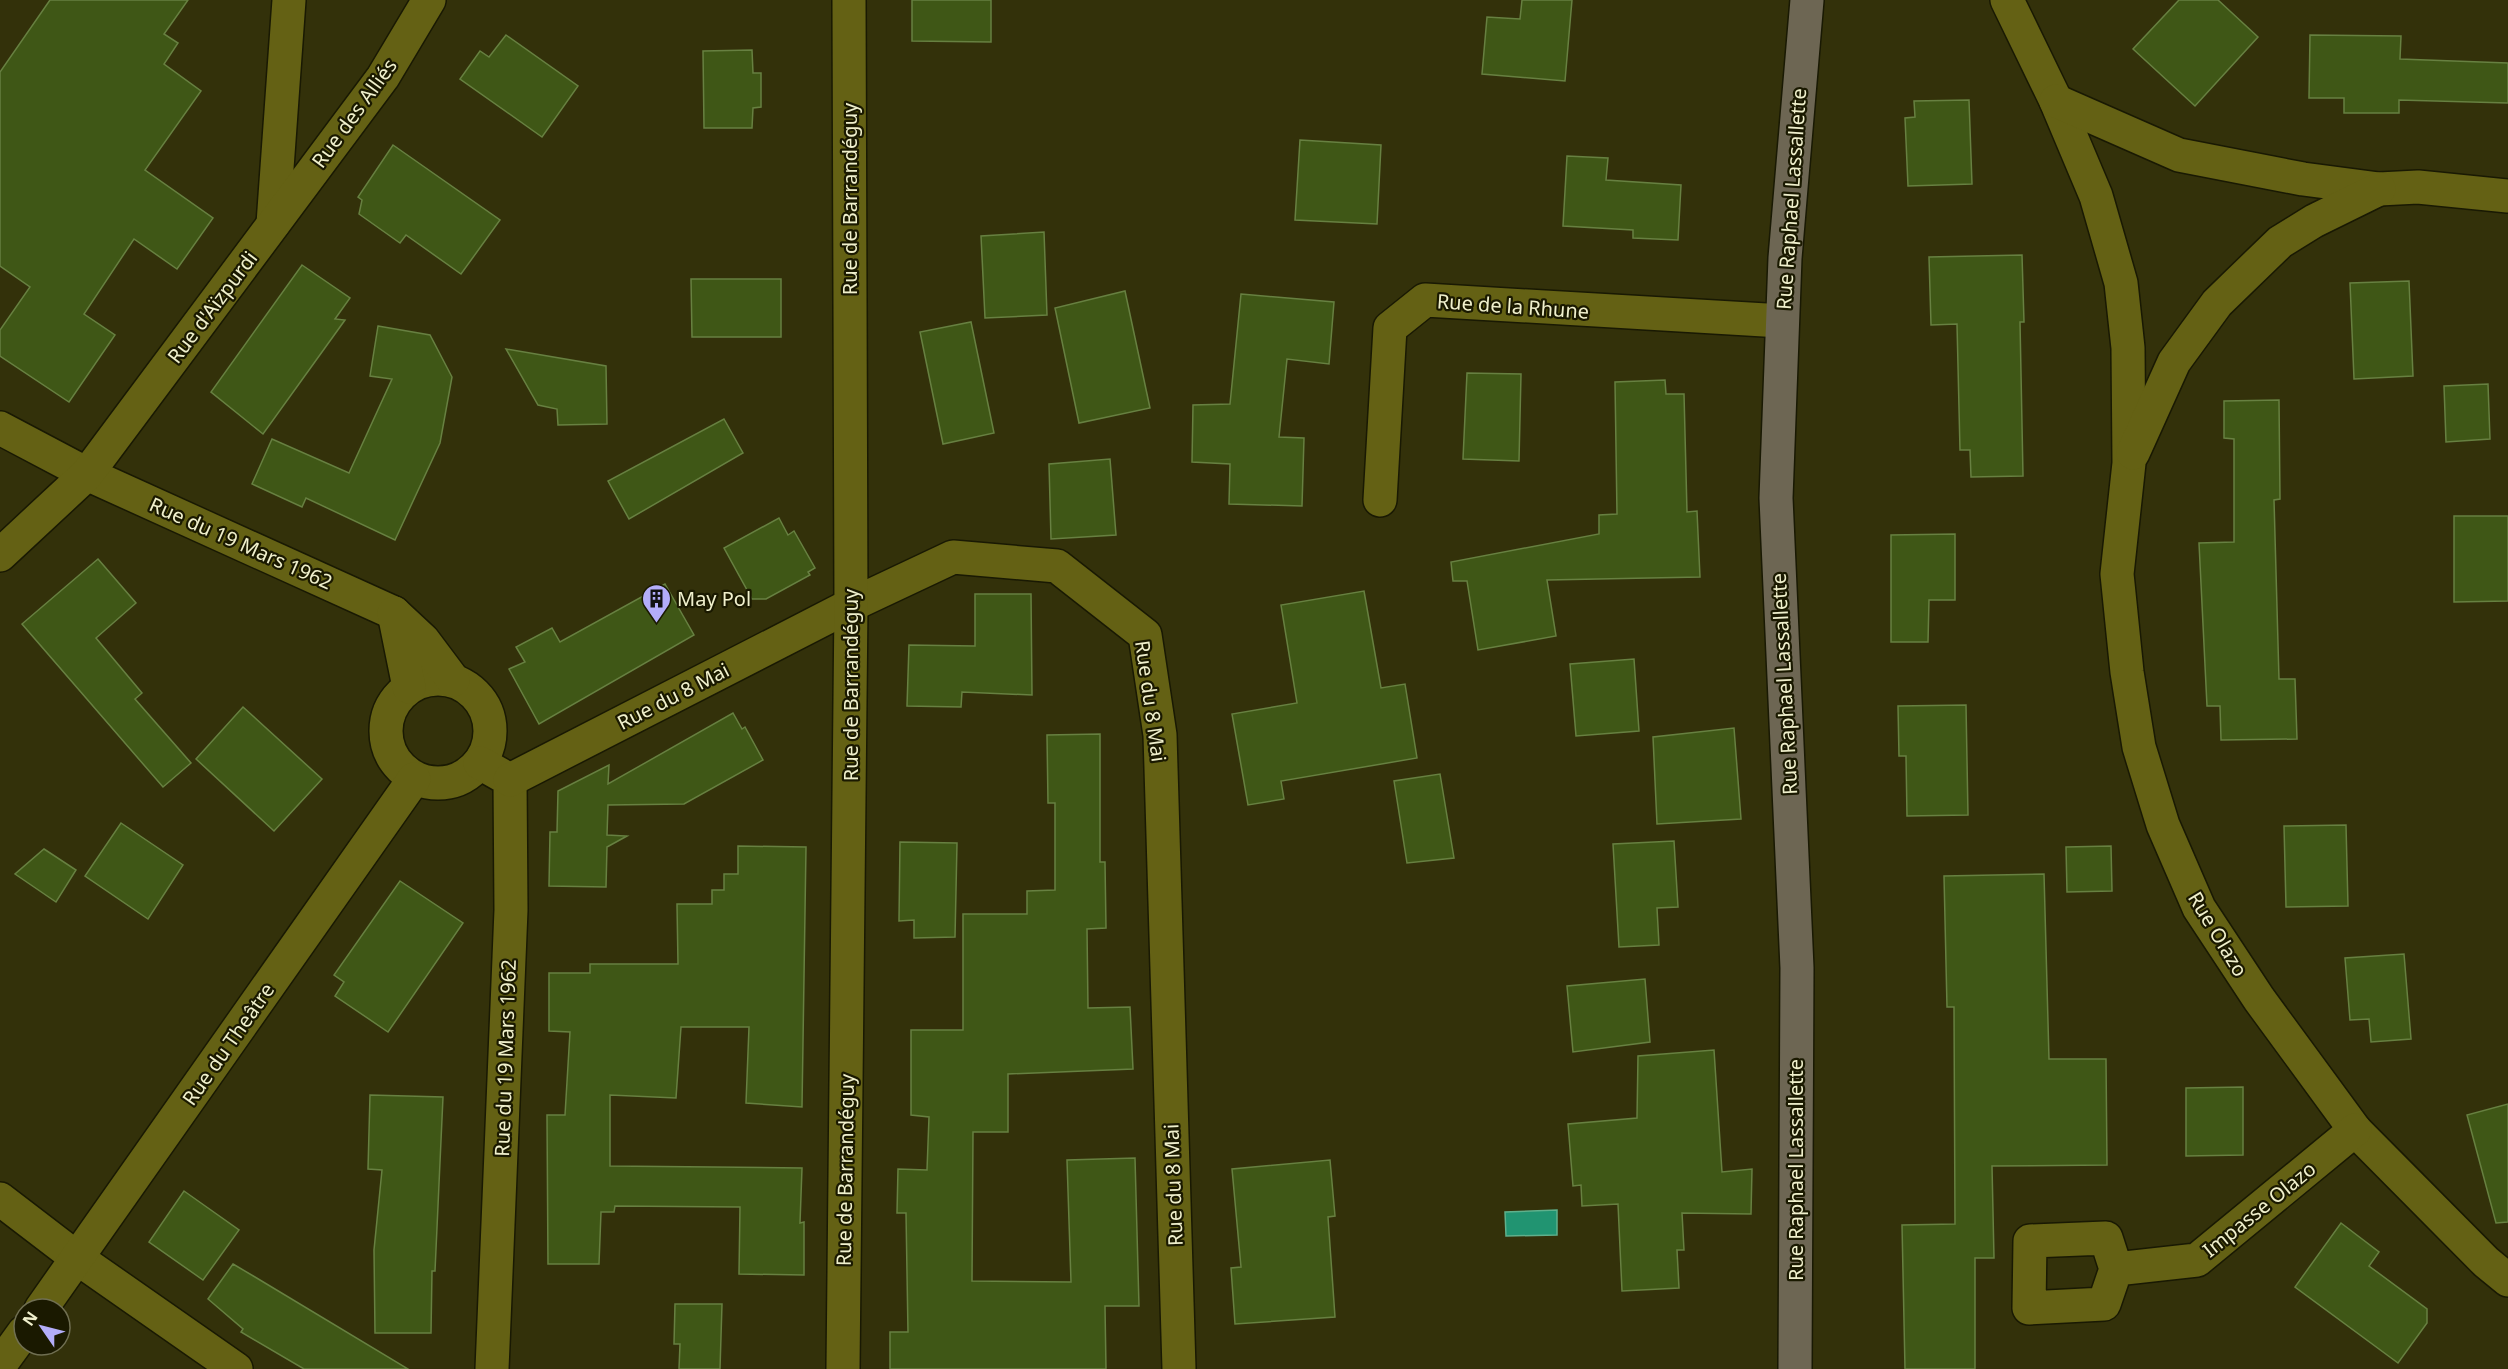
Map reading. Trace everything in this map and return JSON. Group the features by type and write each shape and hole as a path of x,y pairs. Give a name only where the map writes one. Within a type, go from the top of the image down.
{"main road":[{"name":"Rue Raphael Lassallette","path":"1796,1369 1797,968 1776,498 1782,321 1807,0"}],"street":[{"path":"273,224 289,0"},
{"name":"Rue des Alliés","path":"273,224 383,77 429,0"},
{"name":"Rue de Barrandéguy","path":"843,1369 850,606 849,0"},
{"path":"2007,0 2056,101 2096,196 2121,283 2128,348 2128,463"},
{"path":"2056,101 2179,155 2302,179 2379,189 2418,187 2508,196"},
{"path":"2128,463 2174,362 2217,303 2280,242 2314,221 2379,189"},
{"name":"Rue d'Aïzpurdi","path":"0,555 87,474 273,224"},
{"name":"Rue de la Rhune","path":"1380,500 1390,328 1425,300 1782,321"},
{"name":"Rue du 19 Mars 1962","path":"0,428 87,474 394,613 423,640 453,680"},
{"name":"Rue Olazo","path":"2128,463 2117,574 2127,672 2139,747 2163,825 2199,908 2259,999 2355,1130 2486,1262 2508,1280"},
{"name":"Rue du 8 Mai","path":"510,780 850,606 953,557 1057,566 1145,635 1160,735 1179,1369"},
{"path":"394,613 409,687"},
{"path":"435,678 453,680 475,693 486,708 490,726 490,744 480,763 467,775 445,784 414,779 400,768 389,753 385,734 387,716 396,700 409,687 435,678"},
{"path":"480,763 510,780"},
{"name":"Rue du Theâtre","path":"49,1297 414,779"},
{"name":"Rue du 19 Mars 1962","path":"492,1369 511,910 510,780"},
{"name":"Impasse Olazo","path":"2116,1269 2198,1260 2355,1130"},
{"path":"0,1199 77,1258 236,1369"},
{"path":"0,1365 12,1348"}],"shaded area":[{"path":"1557,1210 1557,1235 1506,1236 1505,1212"}],"building":[{"path":"50,0 188,0 164,34 178,43 164,64 201,91 145,170 213,218 177,269 134,239 84,314 115,335 69,402 0,356 0,330 30,287 0,266 0,72"},
{"path":"912,0 991,0 991,42 912,41"},
{"path":"1522,0 1572,0 1565,81 1482,74 1487,17 1520,19"},
{"path":"2179,0 2218,0 2258,37 2195,106 2133,49"},
{"path":"506,35 578,86 542,137 460,79 480,51 489,57"},
{"path":"2310,35 2401,36 2400,59 2508,63 2508,103 2399,100 2399,113 2344,113 2344,98 2309,98"},
{"path":"752,50 753,73 761,73 761,107 753,108 752,128 704,128 703,51"},
{"path":"1969,100 1972,184 1908,186 1905,118 1915,117 1914,101"},
{"path":"1300,140 1381,145 1377,224 1295,220"},
{"path":"393,145 500,220 461,274 406,235 400,243 359,214 362,200 358,197"},
{"path":"1567,156 1608,158 1606,180 1681,185 1678,240 1633,238 1633,230 1563,226"},
{"path":"1044,232 1047,315 985,318 981,236"},
{"path":"2022,255 2024,322 2020,322 2023,476 1971,477 1970,450 1960,450 1957,324 1931,325 1929,257"},
{"path":"302,265 350,298 335,319 345,320 263,434 211,392"},
{"path":"691,279 781,279 781,337 692,337"},
{"path":"2409,281 2413,376 2354,379 2350,283"},
{"path":"1125,291 1150,408 1079,423 1055,308"},
{"path":"1241,294 1334,302 1329,364 1287,359 1279,437 1304,438 1302,506 1229,504 1230,464 1192,462 1193,405 1230,404"},
{"path":"971,322 994,433 943,444 920,332"},
{"path":"378,326 430,335 452,377 440,443 395,540 306,498 302,507 252,484 272,439 349,473 392,379 370,376"},
{"path":"506,349 606,366 607,424 558,425 557,409 538,405"},
{"path":"1467,373 1521,374 1519,461 1463,459"},
{"path":"1665,380 1666,394 1684,394 1687,512 1697,511 1700,577 1547,580 1556,636 1478,650 1467,581 1453,581 1451,562 1599,534 1599,515 1617,514 1615,382"},
{"path":"2488,384 2490,439 2446,442 2444,386"},
{"path":"2279,400 2280,499 2274,500 2279,679 2295,679 2297,739 2221,740 2220,706 2207,706 2199,543 2234,542 2234,439 2224,438 2224,401"},
{"path":"724,419 743,453 629,519 608,481"},
{"path":"1110,459 1116,535 1051,539 1049,464"},
{"path":"2454,516 2508,516 2508,601 2454,602"},
{"path":"779,518 788,535 794,531 815,568 808,572 810,575 766,599 752,599 724,548"},
{"path":"1955,534 1955,600 1929,600 1928,642 1891,642 1891,535"},
{"path":"98,559 136,603 96,638 142,693 135,699 191,763 163,787 22,624"},
{"path":"665,584 694,635 539,724 509,669 525,662 516,647 552,628 560,642"},
{"path":"1364,591 1381,688 1405,684 1417,758 1281,781 1284,799 1248,805 1232,714 1297,703 1281,605"},
{"path":"975,594 1031,594 1032,695 962,692 961,707 907,706 909,645 975,646"},
{"path":"1634,659 1639,731 1576,736 1570,664"},
{"path":"1966,705 1968,815 1907,816 1906,756 1899,756 1898,706"},
{"path":"243,707 322,779 274,831 196,759"},
{"path":"733,713 742,729 745,727 763,760 684,804 608,805 607,835 627,836 607,847 606,887 549,886 550,832 557,832 558,791 609,765 608,784"},
{"path":"1734,728 1741,819 1657,824 1653,737"},
{"path":"1100,734 1100,862 1105,862 1106,928 1087,929 1088,1008 1130,1007 1133,1069 1008,1074 1008,1132 973,1132 972,1281 1071,1282 1067,1160 1135,1158 1139,1306 1105,1306 1106,1369 890,1369 890,1332 908,1332 906,1213 897,1213 898,1169 927,1170 929,1117 911,1115 911,1030 963,1030 963,914 1027,914 1027,891 1055,890 1055,803 1048,803 1047,735"},
{"path":"1440,774 1454,858 1407,863 1394,781"},
{"path":"121,823 183,865 148,919 85,876"},
{"path":"2346,825 2348,906 2286,907 2284,826"},
{"path":"1674,841 1678,907 1657,908 1659,945 1619,947 1613,844"},
{"path":"900,842 957,843 955,937 914,938 914,920 899,921"},
{"path":"738,846 806,847 802,1107 746,1103 749,1027 681,1027 676,1098 610,1095 610,1166 802,1168 800,1223 804,1222 804,1275 739,1274 740,1207 615,1206 614,1212 601,1212 599,1264 548,1264 547,1115 565,1115 570,1032 549,1031 549,973 590,973 590,964 678,964 677,904 712,904 712,890 724,890 724,874 738,874"},
{"path":"2111,846 2112,891 2067,892 2066,847"},
{"path":"44,849 76,870 56,902 15,874"},
{"path":"2044,874 2049,1059 2106,1059 2107,1165 1992,1166 1994,1258 1975,1258 1975,1369 1905,1369 1902,1225 1955,1224 1954,1007 1947,1007 1944,876"},
{"path":"400,881 463,923 388,1032 335,996 344,982 334,975"},
{"path":"2404,954 2411,1039 2371,1042 2369,1019 2350,1020 2345,958"},
{"path":"1645,979 1650,1042 1573,1052 1567,986"},
{"path":"1714,1050 1722,1172 1752,1169 1751,1214 1682,1213 1684,1250 1677,1250 1679,1288 1622,1291 1618,1204 1582,1206 1581,1185 1573,1186 1568,1124 1637,1118 1638,1056"},
{"path":"2243,1087 2243,1155 2186,1156 2186,1088"},
{"path":"370,1095 443,1097 435,1271 432,1271 431,1333 375,1333 374,1250 382,1170 368,1169"},
{"path":"2508,1104 2508,1222 2496,1223 2467,1115"},
{"path":"1330,1160 1335,1216 1328,1217 1335,1317 1235,1324 1231,1268 1241,1267 1232,1169"},
{"path":"184,1191 239,1230 203,1280 149,1242"},
{"path":"2341,1223 2379,1252 2369,1266 2427,1309 2427,1323 2398,1363 2295,1287"},
{"path":"233,1264 408,1369 304,1369 241,1332 243,1329 208,1299"},
{"path":"675,1304 722,1304 720,1369 679,1369 680,1344 674,1344"}],"place":[{"name":"May Pol","path":"656,624"}]}
